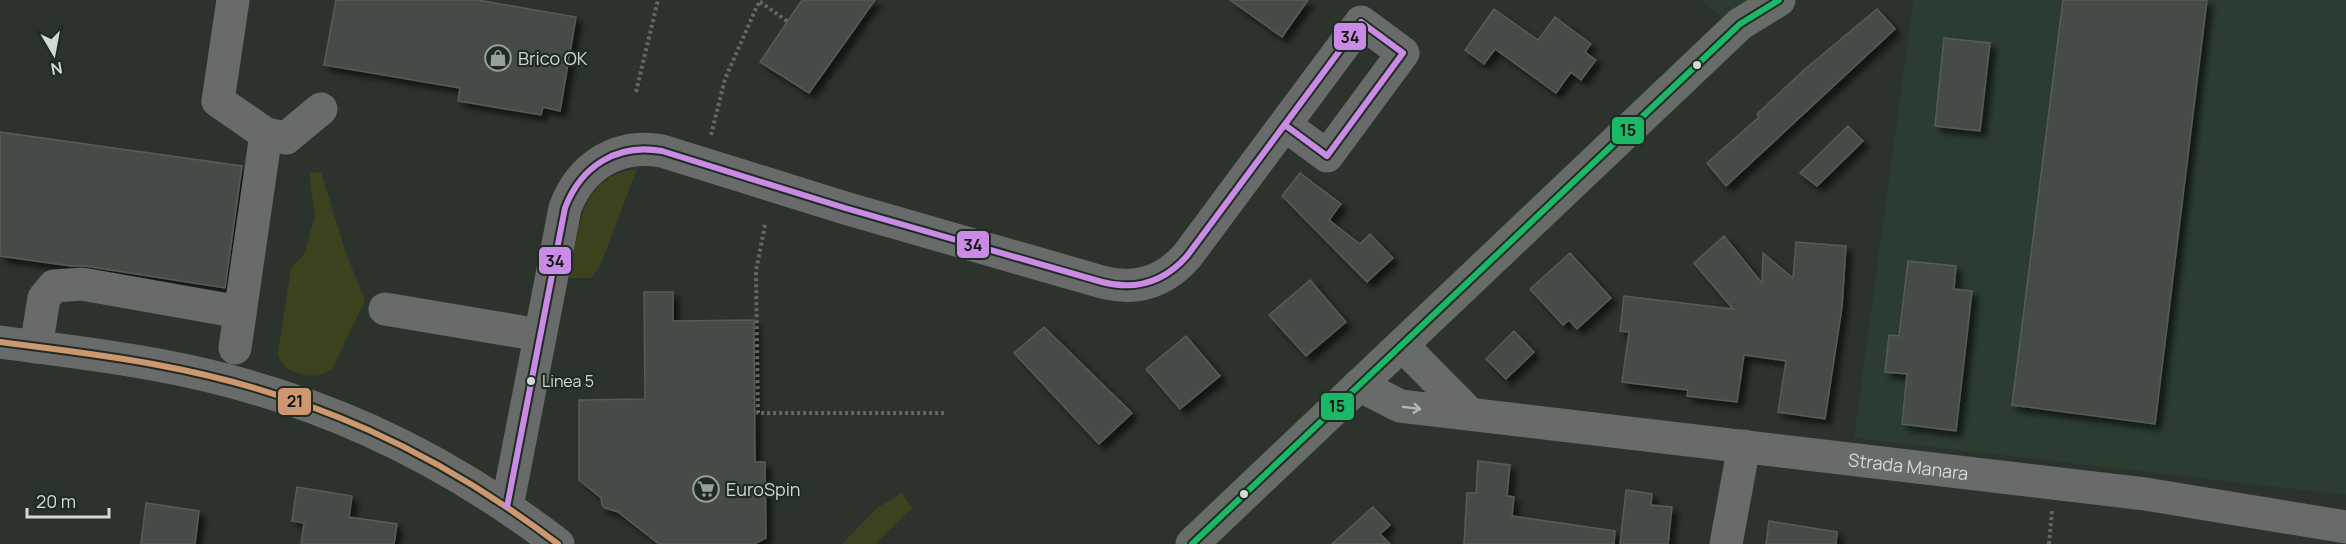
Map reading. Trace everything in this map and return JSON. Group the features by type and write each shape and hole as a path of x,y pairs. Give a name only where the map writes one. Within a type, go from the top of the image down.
{"main road":[{"path":"1192,544 1748,12 1779,0"}],"street":[{"path":"233,0 218,101 266,135 286,138 321,109"},
{"path":"507,507 561,226 569,198 578,182 591,168 615,153 643,148 662,151 845,208 1102,282 1126,286 1160,279 1179,265 1285,125"},
{"path":"234,348 266,135"},
{"path":"36,347 44,298 54,286 82,284 240,312"},
{"path":"385,309 540,335"},
{"path":"0,342 183,370 237,383 304,404 395,441 457,475 558,544"},
{"path":"1402,345 1470,414"},
{"name":"Strada Manara","path":"1359,385 1400,406 2145,494 2307,533 2346,527"},
{"path":"1726,544 1744,446"}],"path":[{"path":"636,92 658,0"},
{"path":"711,136 725,79 761,1 788,21"},
{"path":"765,225 756,271 758,412 947,413"}],"shaded area":[{"path":"1701,0 1782,0 1745,35"},
{"path":"1912,0 2346,0 2346,495 1854,438"}],"green space":[{"path":"637,169 600,266 591,278 569,278 579,225 592,194 603,183 618,174"},
{"path":"321,172 345,250 365,301 332,369 317,375 308,375 292,371 285,366 278,352 291,268 304,254 315,216 309,173"},
{"path":"902,493 912,508 875,544 842,544 877,508"}],"building":[{"path":"336,0 478,0 576,17 560,111 543,107 541,115 458,101 460,88 324,65"},
{"path":"802,0 875,0 809,93 760,62"},
{"path":"1230,0 1308,0 1282,37"},
{"path":"2063,0 2207,0 2155,424 2012,405"},
{"path":"1494,9 1538,40 1555,17 1591,44 1585,52 1596,60 1581,80 1571,72 1556,93 1495,49 1484,64 1465,50"},
{"path":"1877,9 1895,29 1726,186 1707,163 1759,117 1757,114 1804,70"},
{"path":"1944,38 1990,43 1980,131 1935,126"},
{"path":"1848,126 1863,141 1817,186 1800,173"},
{"path":"0,132 242,166 225,288 85,266 0,256"},
{"path":"1300,173 1341,204 1329,220 1360,244 1370,234 1393,258 1367,282 1282,196"},
{"path":"1724,236 1762,283 1763,253 1793,278 1796,242 1846,246 1842,307 1825,419 1778,412 1786,361 1744,355 1737,402 1687,396 1688,390 1622,382 1629,332 1620,331 1624,296 1733,309 1694,263"},
{"path":"1570,253 1611,298 1577,329 1569,320 1563,325 1530,289"},
{"path":"1908,261 1956,266 1954,289 1972,291 1956,431 1902,424 1907,374 1885,372 1889,335 1899,336"},
{"path":"1310,280 1346,322 1306,356 1269,315"},
{"path":"644,292 673,292 673,321 754,320 755,462 765,462 766,538 754,544 659,544 618,512 605,508 601,498 579,480 579,400 645,399"},
{"path":"1044,327 1132,413 1099,444 1014,353"},
{"path":"1514,331 1534,352 1506,379 1486,359"},
{"path":"1186,336 1220,376 1180,409 1146,369"},
{"path":"1478,461 1510,465 1507,496 1514,497 1512,516 1615,531 1614,544 1464,544 1467,493 1476,493"},
{"path":"297,487 352,496 349,517 397,524 394,544 301,544 304,523 292,521"},
{"path":"1626,490 1652,494 1651,505 1672,507 1668,544 1620,544"},
{"path":"146,503 199,511 195,544 141,544"},
{"path":"1373,507 1390,525 1380,534 1390,544 1332,544"},
{"path":"1769,521 1837,532 1836,544 1766,544"}],"transit line":[{"name":"15","path":"1192,544 1740,24 1779,0"},
{"name":"34","path":"507,507 565,208 572,193 591,169 616,154 646,149 662,151 845,208 1102,282 1114,285 1138,285 1159,278 1187,256 1361,22 1403,53 1327,156 1285,125"},
{"name":"21","path":"0,342 158,365 214,377 319,409 418,454 512,511 558,544"}],"place":[{"name":"Brico OK","path":"498,58"},
{"name":"Linea 5","path":"531,381"},
{"name":"EuroSpin","path":"706,489"}]}
